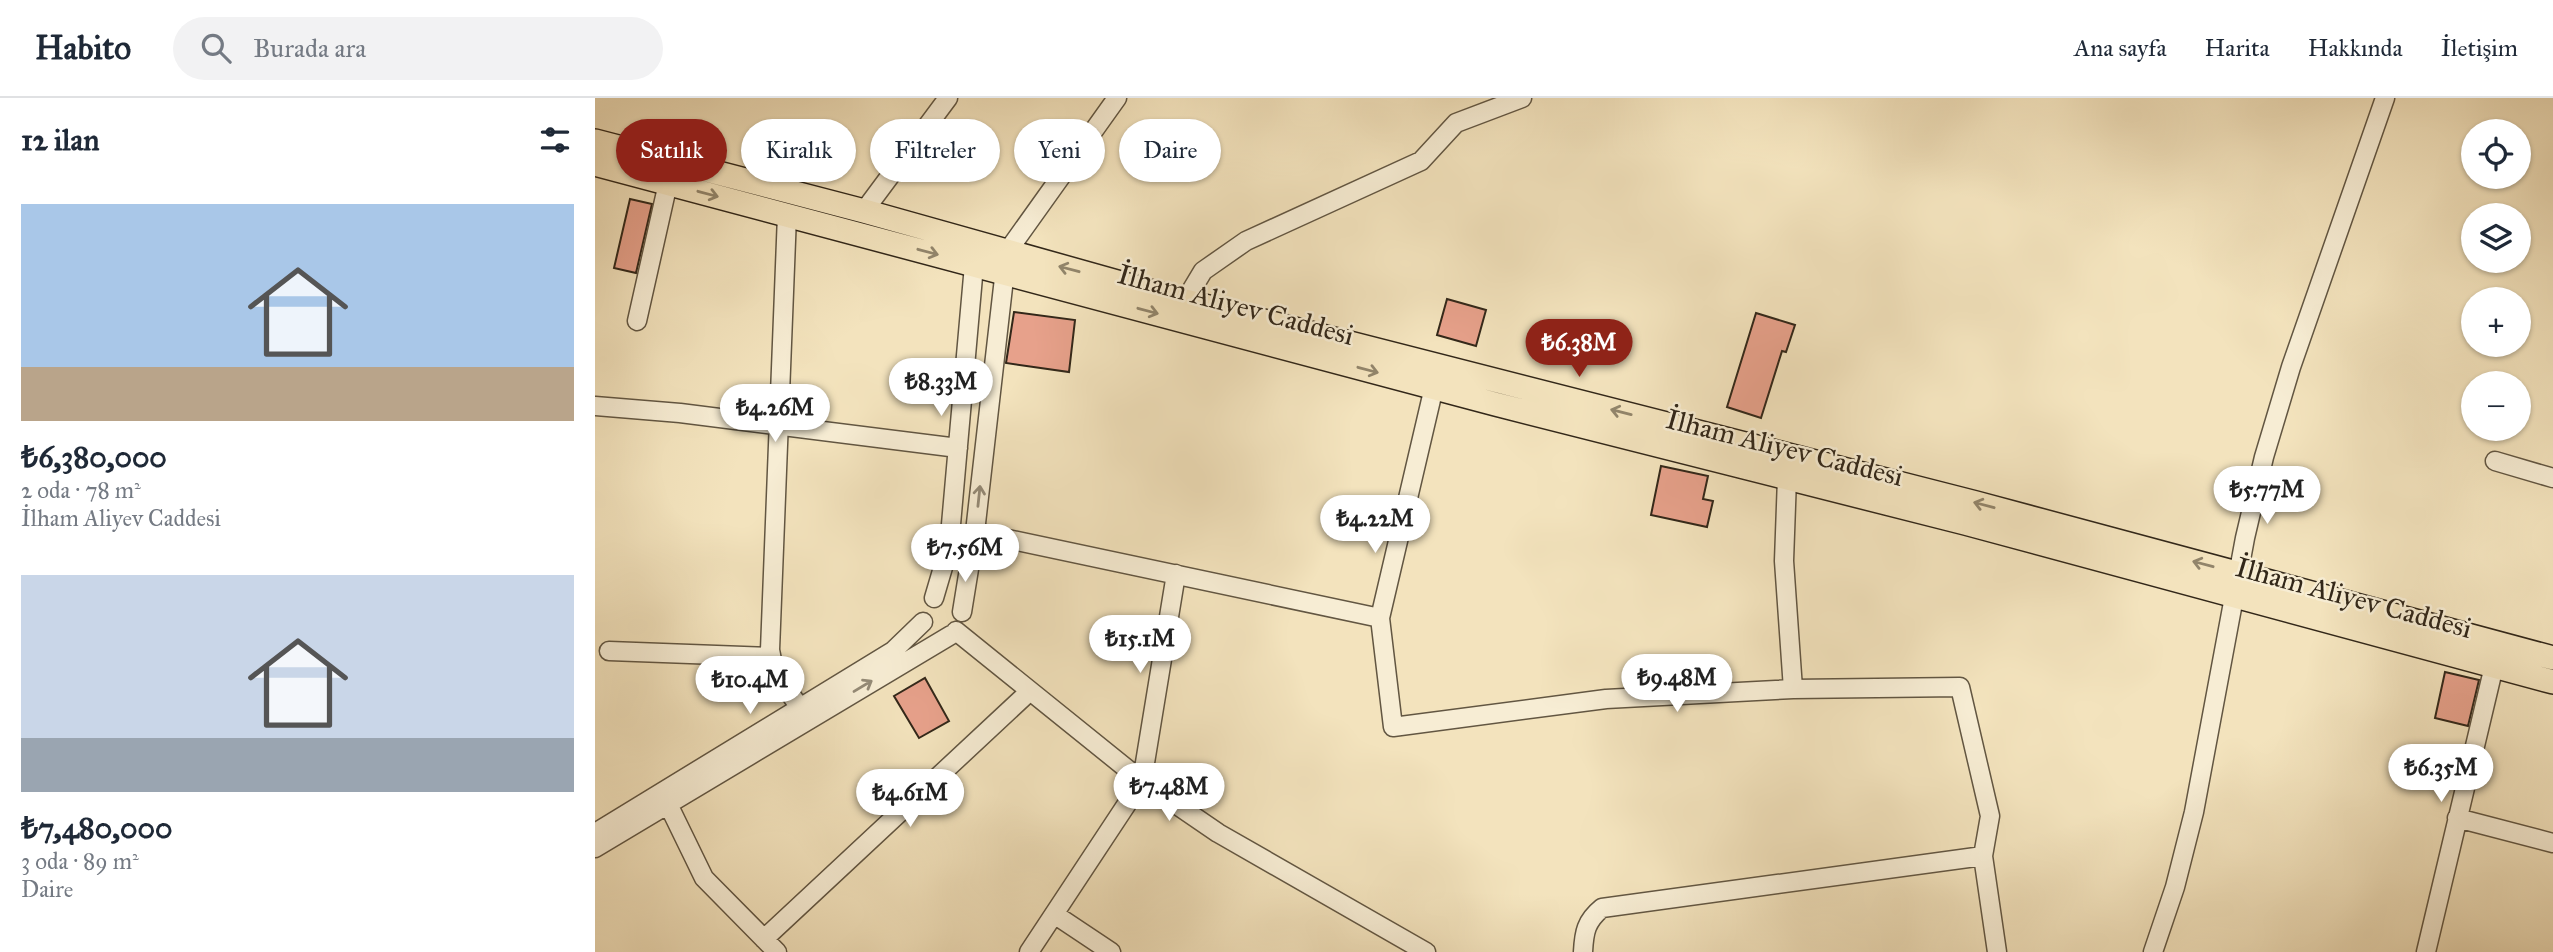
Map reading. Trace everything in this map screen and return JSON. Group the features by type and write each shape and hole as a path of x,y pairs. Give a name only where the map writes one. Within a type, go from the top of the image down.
{"main road":[{"name":"İlham Aliyev Caddesi","path":"595,141 864,211 975,254"},
{"name":"İlham Aliyev Caddesi","path":"595,164 787,215 975,254 1434,387 1787,478 2553,658"},
{"name":"İlham Aliyev Caddesi","path":"1005,262 1185,301 1976,503 2494,666 2553,682"}],"street":[{"path":"864,211 948,98"},
{"path":"595,848 953,633 961,625 975,532 1005,262 1117,98"},
{"path":"1185,301 1203,271 1246,241 1421,161 1456,123 1522,98"},
{"path":"2153,952 2175,887 2194,812 2236,584 2253,503 2277,412 2385,98"},
{"path":"637,321 668,183"},
{"path":"787,215 771,657 775,670 800,708"},
{"path":"975,254 949,547 934,598 923,609 926,628 937,636 953,633 1142,781 1219,833 1425,952"},
{"path":"1434,387 1380,618 1392,727 1606,699 1793,689 1960,687 1990,816 1983,856 1997,952"},
{"path":"595,406 680,413 958,448"},
{"path":"2495,461 2553,478"},
{"path":"1787,478 1784,561 1793,689"},
{"path":"975,532 1380,618"},
{"path":"1029,952 1142,781 1176,574"},
{"path":"934,598 951,598 963,612"},
{"path":"595,833 893,651 923,622"},
{"path":"609,651 771,657"},
{"path":"2425,952 2494,666"},
{"path":"668,804 704,878 765,946 1030,691"},
{"path":"2458,818 2553,843"},
{"path":"1583,952 1584,929 1592,916 1602,908 1983,856"},
{"path":"1054,914 1111,952"}],"building":[{"path":"630,199 652,204 636,273 614,268"},
{"path":"1447,299 1486,310 1476,346 1437,335"},
{"path":"1014,312 1075,320 1069,372 1006,363"},
{"path":"1756,313 1795,325 1786,352 1782,351 1761,418 1727,407"},
{"path":"1661,466 1708,476 1703,499 1713,501 1707,527 1651,515"},
{"path":"2445,672 2479,680 2468,726 2435,718"},
{"path":"925,678 949,721 919,738 894,696"}]}
